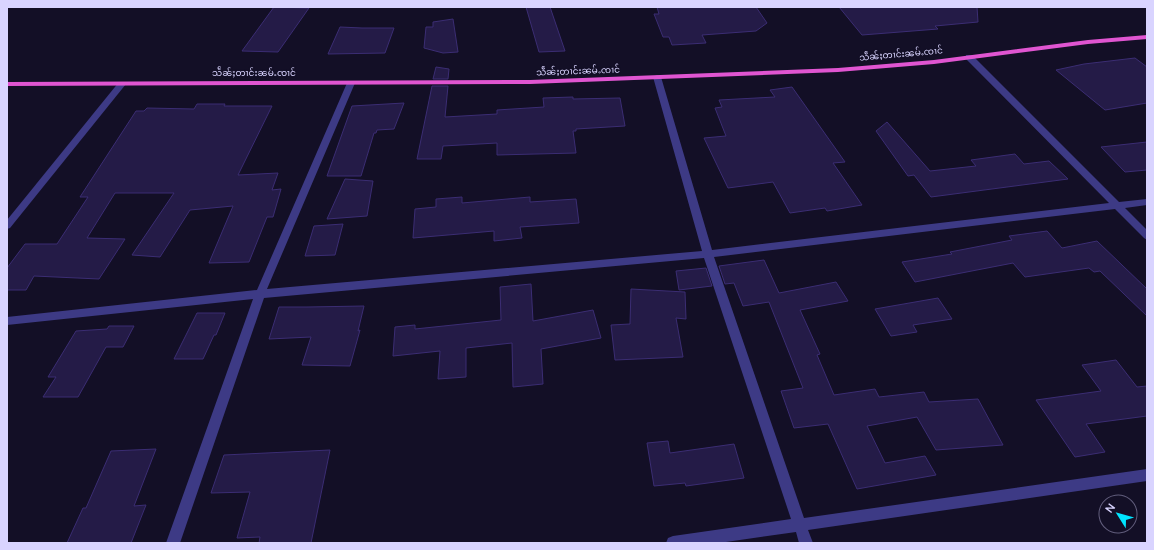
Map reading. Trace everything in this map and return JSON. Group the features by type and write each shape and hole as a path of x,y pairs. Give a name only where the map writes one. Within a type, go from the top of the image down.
{"highway":[{"name":"သဵၼ်ႈတၢင်းၼမ်ႉၸၢင်","path":"7,84 530,82 838,70 969,57 1088,42 1147,37"}],"street":[{"path":"969,57 1147,236"},
{"path":"657,77 708,254 806,543"},
{"path":"173,543 260,294 351,83"},
{"path":"7,226 122,84"},
{"path":"7,322 260,294 708,254 1147,202"},
{"path":"673,543 1147,475"}],"building":[{"path":"274,7 309,8 278,52 242,51"},
{"path":"526,7 550,7 565,51 539,52"},
{"path":"657,7 756,7 767,23 756,31 702,35 706,43 672,45 669,37 663,37 654,14 659,14"},
{"path":"839,7 977,7 978,22 935,26 938,29 862,35"},
{"path":"453,19 458,52 443,53 424,48 426,27 433,27 433,22"},
{"path":"340,27 394,28 385,53 328,54"},
{"path":"1135,58 1147,67 1147,103 1105,110 1056,70 1084,64"},
{"path":"436,67 449,69 448,79 433,79"},
{"path":"432,86 448,86 445,117 497,114 497,110 544,107 543,98 620,98 625,126 576,129 576,131 573,131 576,153 497,155 497,143 443,146 441,159 417,159"},
{"path":"792,87 845,162 833,163 862,205 827,211 825,208 790,213 773,182 728,188 704,138 726,136 715,108 722,107 719,100 775,97 770,90"},
{"path":"404,103 394,129 377,130 376,133 374,133 361,176 327,176 352,106"},
{"path":"197,104 225,104 224,106 272,106 238,175 278,173 272,190 281,189 273,217 267,217 249,262 209,263 233,206 190,210 160,257 132,255 174,193 115,193 87,238 125,239 99,279 34,276 26,290 7,290 7,268 25,244 57,244 88,197 80,197 136,111 144,111 147,108 194,109"},
{"path":"887,122 930,171 976,166 971,160 1015,154 1024,164 1049,161 1068,179 931,197 914,175 908,176 876,131"},
{"path":"1147,142 1147,170 1125,172 1101,147"},
{"path":"345,179 373,181 367,216 327,219"},
{"path":"462,197 462,203 530,197 530,202 576,199 579,223 520,227 522,238 494,241 494,231 413,238 415,209 436,207 436,199"},
{"path":"343,224 335,255 305,256 314,226"},
{"path":"1047,231 1062,248 1097,241 1147,289 1147,316 1100,271 1094,272 1089,268 1025,277 1013,263 915,282 902,262 952,254 950,252 1012,240 1009,236"},
{"path":"764,260 779,293 836,282 848,301 800,310 820,354 817,355 834,395 875,389 879,397 924,392 929,402 978,399 1003,445 936,450 917,417 867,426 885,463 925,456 936,475 857,489 828,424 794,428 781,391 803,388 769,302 743,306 734,283 725,284 719,266"},
{"path":"706,268 712,286 679,290 676,271"},
{"path":"531,284 533,321 593,310 601,338 541,349 543,384 513,387 512,343 466,348 466,377 438,379 440,351 393,356 395,327 415,325 415,329 501,320 500,287"},
{"path":"631,289 685,292 686,319 676,318 683,357 615,360 611,325 630,324"},
{"path":"938,298 952,319 913,325 917,332 891,336 875,309"},
{"path":"364,306 358,331 360,330 350,366 302,365 311,337 269,339 279,307"},
{"path":"197,313 225,313 216,335 214,335 203,359 174,359"},
{"path":"109,326 134,326 123,347 106,347 78,397 43,397 56,377 48,377 76,331 107,329"},
{"path":"1116,360 1137,387 1147,386 1147,416 1086,424 1105,452 1075,457 1036,400 1101,391 1082,365"},
{"path":"668,441 670,453 734,444 744,478 686,486 685,483 654,486 647,443"},
{"path":"156,449 134,506 146,505 131,543 67,543 83,508 86,508 111,451"},
{"path":"330,450 311,543 259,543 260,537 237,538 250,492 211,493 224,455"}]}
